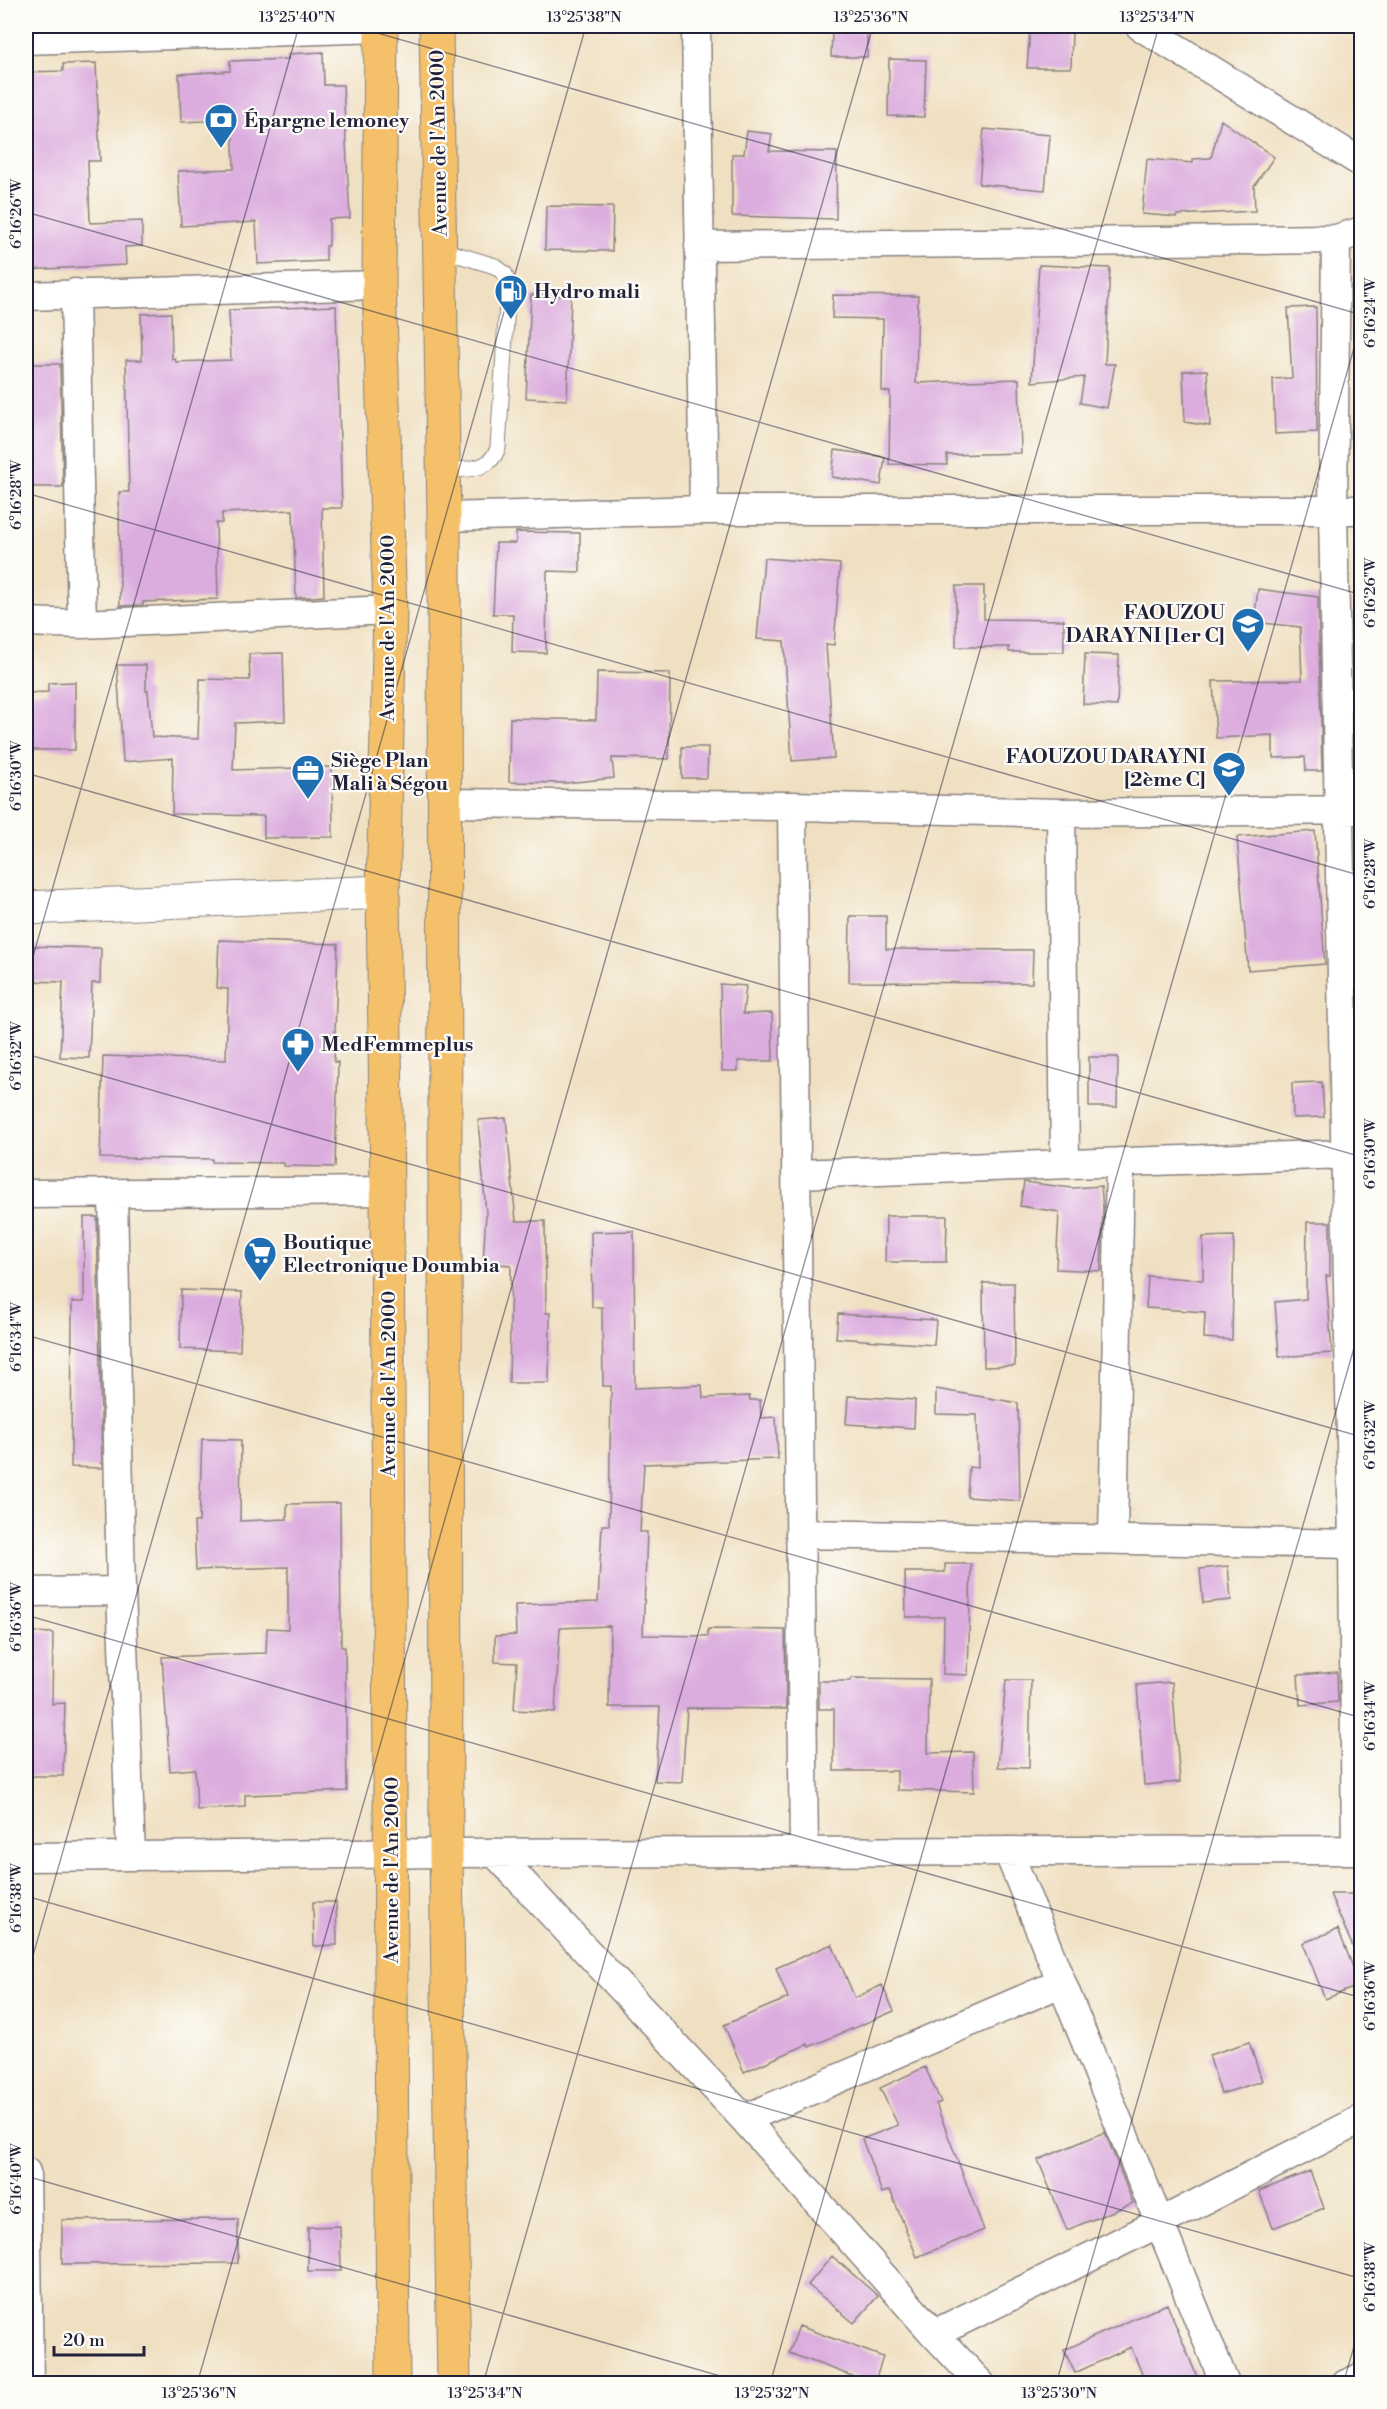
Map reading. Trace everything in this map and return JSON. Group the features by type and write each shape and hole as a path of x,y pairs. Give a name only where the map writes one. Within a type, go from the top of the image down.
{"main road":[{"name":"Avenue de l'An 2000","path":"436,26 444,517 446,1853 454,2384"},
{"name":"Avenue de l'An 2000","path":"381,27 379,285 390,610 383,892 387,1191 393,2384"}],"street":[{"path":"696,26 704,510"},
{"path":"1140,26 1362,163"},
{"path":"26,40 381,27"},
{"path":"26,1857 391,1853 1359,1850 1346,1154 1353,1073 1350,810 1333,511 1349,235 699,246"},
{"path":"26,296 379,285"},
{"path":"75,293 82,624"},
{"path":"444,517 704,510 1362,510"},
{"path":"26,622 82,624 390,610"},
{"path":"444,803 792,806 1060,813 1350,810"},
{"path":"792,806 804,1852"},
{"path":"1060,813 1065,1164"},
{"path":"26,908 383,892"},
{"path":"796,1174 1346,1154"},
{"path":"1113,1539 1120,1162"},
{"path":"26,1194 387,1191"},
{"path":"113,1194 121,1591 131,1856"},
{"path":"800,1534 1353,1544"},
{"path":"26,1592 121,1591"},
{"path":"1008,1851 1225,2384"},
{"path":"495,1853 744,2119 981,2384"},
{"path":"744,2119 1061,1983"},
{"path":"934,2334 1159,2223 1362,2119"},
{"path":"26,2172 28,2376"},
{"path":"1346,2384 1362,2377"}],"lane":[{"path":"440,249 495,266 505,274 508,288 498,448 494,460 486,466 443,471"}],"building":[{"path":"1072,29 1071,68 1027,68 1030,30"},
{"path":"832,32 867,32 867,57 831,57"},
{"path":"323,52 324,85 343,85 350,218 329,219 329,246 326,246 326,261 258,264 256,222 181,226 178,171 234,169 232,120 181,122 179,74 230,71 230,61 288,59 288,54"},
{"path":"889,59 926,60 924,117 888,116"},
{"path":"96,63 100,161 88,161 90,223 142,221 142,246 125,247 126,265 26,270 26,72 63,71 63,64"},
{"path":"1221,120 1274,157 1254,186 1255,211 1177,215 1177,217 1142,214 1147,159 1193,163 1193,159 1211,158"},
{"path":"984,129 1050,135 1045,190 979,184"},
{"path":"747,131 772,134 769,151 837,152 836,219 732,216 732,154 744,154"},
{"path":"546,206 613,207 612,251 545,250"},
{"path":"1039,265 1110,268 1105,364 1115,364 1107,408 1080,403 1084,377 1032,382"},
{"path":"531,295 571,296 567,400 526,398"},
{"path":"833,295 918,296 916,383 1019,379 1021,453 947,455 947,465 889,464 890,392 882,391 883,319 832,318"},
{"path":"336,306 342,508 322,508 324,596 296,598 293,510 222,513 222,523 216,523 218,599 143,602 143,605 120,606 119,492 129,492 126,360 142,360 141,314 171,313 172,359 175,358 176,362 231,360 229,310"},
{"path":"1316,307 1317,432 1275,434 1273,379 1292,378 1288,308"},
{"path":"30,364 60,364 63,487 29,487"},
{"path":"1207,370 1210,426 1185,422 1183,371"},
{"path":"835,450 885,457 881,485 832,477"},
{"path":"516,532 580,533 580,572 547,571 546,653 512,652 513,614 493,614 496,543 516,543"},
{"path":"764,558 840,564 834,645 826,644 834,758 792,761 784,641 757,639"},
{"path":"956,586 984,586 984,619 1064,620 1064,652 1009,652 1009,647 956,647"},
{"path":"1258,589 1318,597 1322,771 1306,771 1305,757 1273,758 1273,735 1216,738 1213,681 1302,680 1300,627 1254,622"},
{"path":"283,653 285,721 235,723 233,770 332,767 333,837 264,838 264,816 172,814 173,758 123,762 117,665 146,665 146,691 148,691 152,737 198,739 200,679 250,680 249,654"},
{"path":"1085,654 1119,655 1117,706 1083,704"},
{"path":"597,672 670,673 669,759 612,758 614,778 566,783 509,782 510,718 596,720"},
{"path":"75,682 75,750 26,750 26,693 48,692 48,683"},
{"path":"682,747 708,747 707,778 682,778"},
{"path":"1315,831 1325,964 1248,970 1237,837"},
{"path":"850,916 886,916 886,949 1033,950 1032,983 849,982"},
{"path":"219,940 338,944 334,1062 338,1062 335,1167 284,1166 284,1163 212,1162 212,1159 100,1158 103,1056 226,1060 228,989 217,988"},
{"path":"26,946 101,948 100,983 92,983 89,1058 60,1057 63,982 26,981"},
{"path":"720,984 746,986 743,1014 772,1013 773,1061 738,1061 738,1071 722,1071"},
{"path":"1089,1057 1118,1057 1117,1107 1089,1107"},
{"path":"1322,1082 1324,1117 1293,1118 1292,1083"},
{"path":"506,1118 516,1221 545,1221 546,1313 550,1313 549,1383 509,1383 511,1265 483,1263 486,1213 478,1120"},
{"path":"1024,1182 1072,1188 1101,1186 1103,1208 1101,1271 1056,1269 1059,1212 1020,1206"},
{"path":"886,1216 947,1216 946,1262 885,1262"},
{"path":"84,1217 97,1217 102,1468 71,1467 72,1302 84,1302"},
{"path":"1307,1222 1330,1222 1330,1276 1326,1276 1332,1353 1279,1357 1275,1302 1306,1299"},
{"path":"634,1231 635,1388 702,1385 703,1398 749,1396 750,1400 760,1400 761,1418 776,1417 778,1459 644,1464 640,1532 647,1532 643,1635 708,1636 708,1629 785,1630 786,1709 687,1708 682,1782 655,1781 660,1707 609,1707 610,1626 560,1628 555,1712 514,1710 517,1663 495,1662 495,1636 516,1635 515,1605 598,1602 602,1525 609,1525 611,1386 603,1386 602,1307 592,1307 591,1232"},
{"path":"1234,1236 1232,1340 1204,1338 1205,1312 1146,1308 1148,1276 1203,1280 1203,1237"},
{"path":"983,1283 1014,1283 1015,1366 984,1367"},
{"path":"181,1290 242,1292 240,1351 180,1349"},
{"path":"838,1314 936,1320 934,1345 836,1338"},
{"path":"936,1389 1018,1403 1020,1501 967,1497 969,1467 978,1468 977,1415 936,1414"},
{"path":"848,1396 915,1400 914,1428 846,1424"},
{"path":"202,1439 241,1440 240,1521 287,1519 287,1504 340,1503 341,1647 345,1647 347,1791 245,1795 245,1807 197,1810 195,1769 170,1771 162,1657 266,1653 267,1628 288,1629 288,1567 196,1570 194,1522 199,1522"},
{"path":"945,1564 971,1564 968,1675 943,1674 944,1617 906,1617 905,1572 945,1572"},
{"path":"1228,1566 1231,1600 1203,1603 1200,1569"},
{"path":"26,1632 53,1633 52,1704 65,1703 63,1776 26,1776"},
{"path":"1337,1672 1338,1702 1300,1705 1298,1675"},
{"path":"851,1678 929,1679 928,1753 973,1752 974,1792 897,1790 897,1771 834,1771 834,1709 819,1709 819,1681 851,1681"},
{"path":"1006,1680 1031,1680 1029,1768 998,1767"},
{"path":"1172,1682 1180,1782 1144,1785 1137,1685"},
{"path":"1330,1894 1362,1894 1362,1968"},
{"path":"313,1902 336,1902 337,1945 314,1946"},
{"path":"1338,1929 1360,1985 1325,1999 1303,1943"},
{"path":"832,1944 855,1998 882,1985 894,2011 809,2047 808,2044 744,2072 724,2025 788,1998 776,1968"},
{"path":"1249,2042 1262,2081 1221,2094 1209,2055"},
{"path":"925,2067 941,2102 936,2104 984,2230 917,2257 890,2190 882,2193 862,2139 898,2125 880,2088"},
{"path":"1105,2132 1133,2203 1067,2230 1038,2160"},
{"path":"1310,2171 1324,2208 1273,2228 1259,2191"},
{"path":"238,2219 238,2263 62,2264 62,2220"},
{"path":"340,2226 341,2271 308,2271 308,2227"},
{"path":"832,2256 878,2296 854,2323 808,2285"},
{"path":"1167,2304 1200,2384 1146,2384 1131,2347 1075,2373 1064,2350"},
{"path":"799,2326 883,2357 874,2384 789,2353"}],"place":[{"name":"Épargne lemoney","path":"221,149"},
{"name":"Hydro mali","path":"511,320"},
{"name":"FAOUZOU DARAYNI [1er C]","path":"1248,653"},
{"name":"FAOUZOU DARAYNI [2ème C]","path":"1229,797"},
{"name":"Siège Plan Mali à Ségou","path":"308,800"},
{"name":"MedFemmeplus","path":"298,1073"},
{"name":"Boutique Electronique Doumbia","path":"260,1282"}]}
